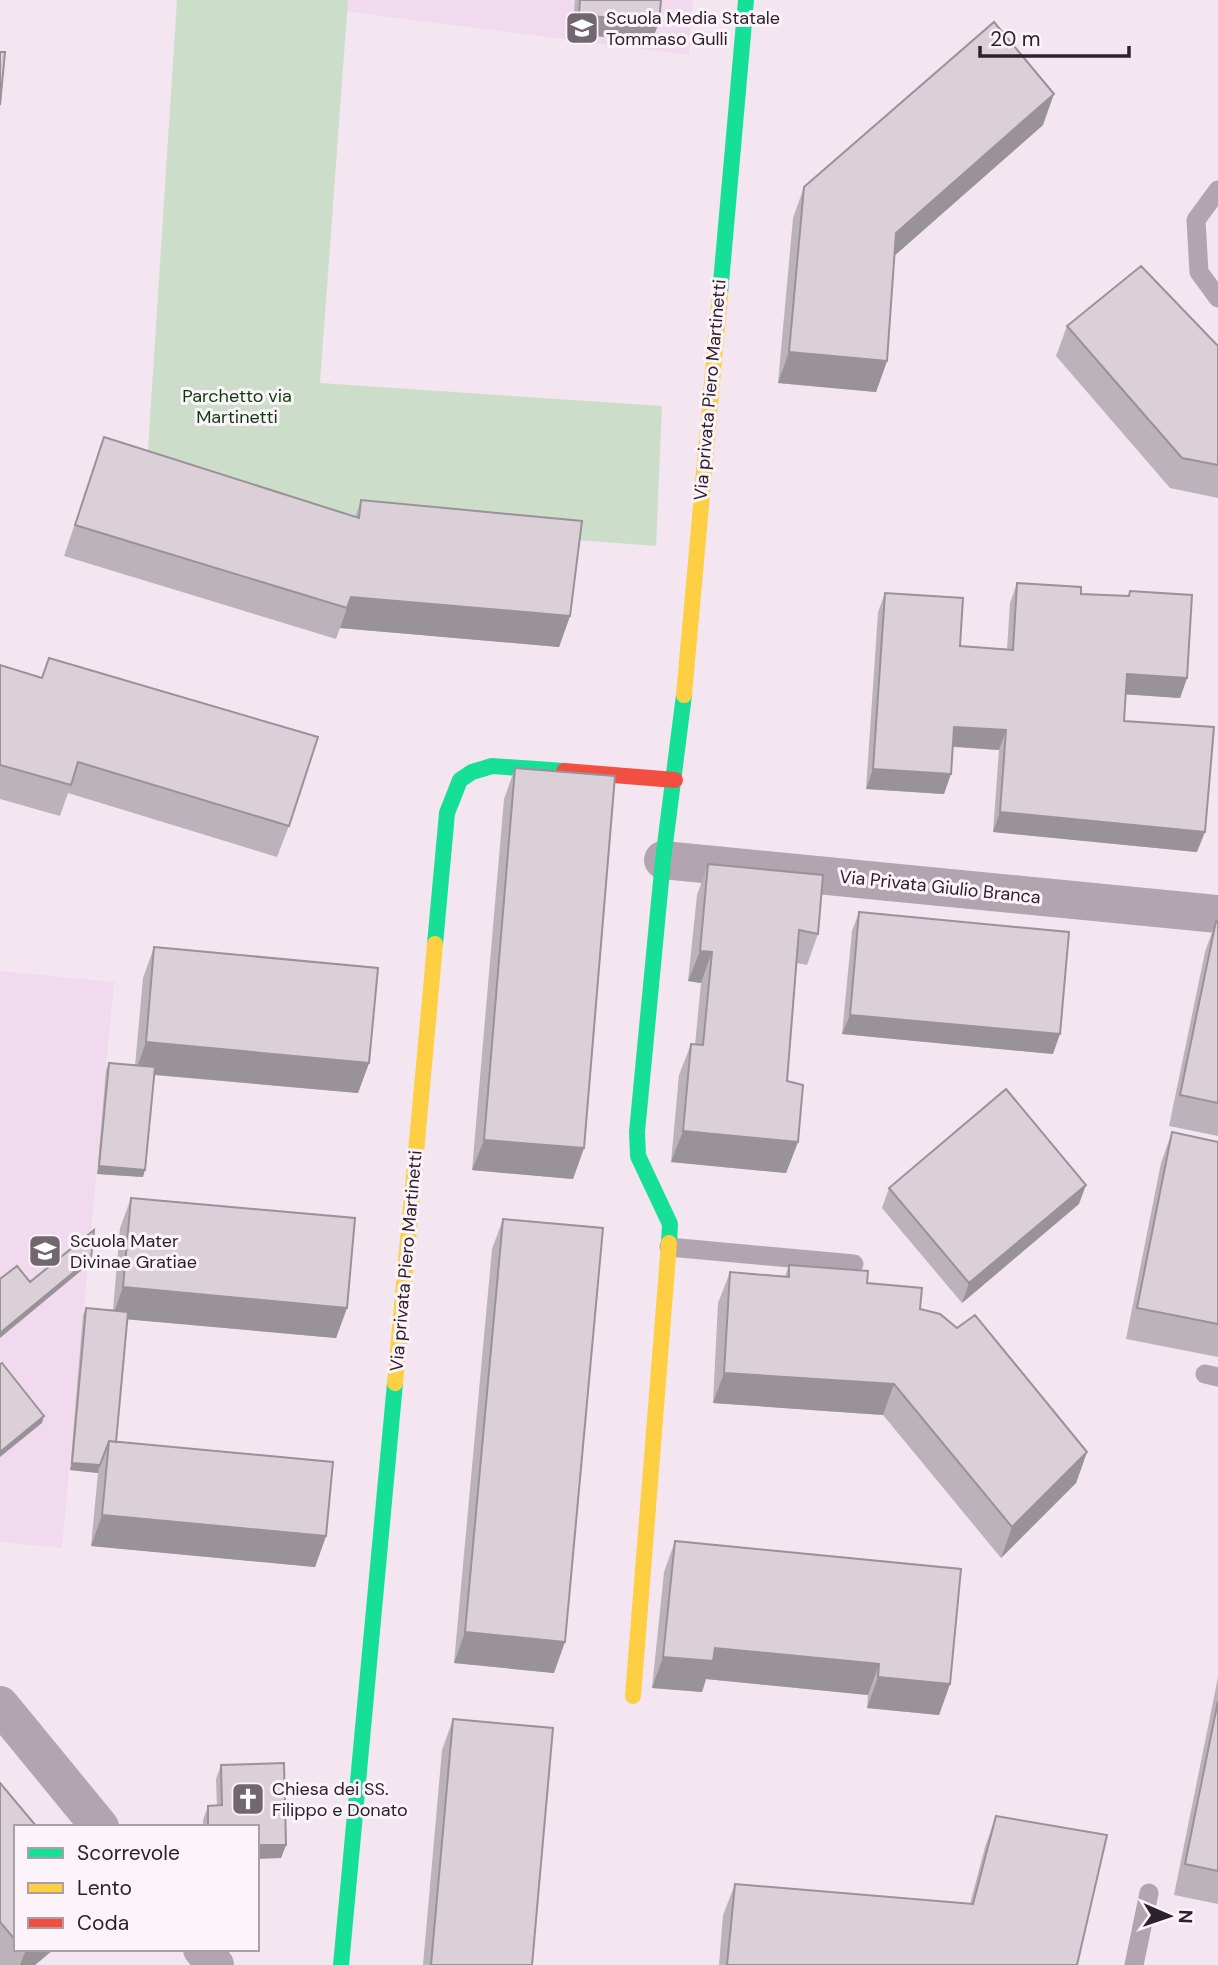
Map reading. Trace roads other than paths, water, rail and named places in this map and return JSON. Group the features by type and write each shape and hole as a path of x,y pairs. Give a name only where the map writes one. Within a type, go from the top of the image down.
{"street":[{"name":"Via privata Piero Martinetti","path":"633,1696 670,1224 638,1156 637,1132 663,860 675,780 746,0"},
{"name":"Via privata Piero Martinetti","path":"341,1965 446,827 453,788 465,772 492,766 675,780"},
{"name":"Via Privata Giulio Branca","path":"663,860 1218,914"},
{"path":"0,1706 98,1825"},
{"path":"204,1951 215,1965"}],"lane":[{"path":"1218,190 1196,220 1199,272 1218,298"},
{"path":"669,1247 854,1264"},
{"path":"1134,1965 1149,1893"}],"place":[{"name":"Scuola Media Statale Tommaso Gulli","path":"582,28"},
{"name":"Scuola Mater Divinae Gratiae","path":"45,1251"},
{"name":"Chiesa dei SS. Filippo e Donato","path":"248,1799"}],"park label":[{"name":"Parchetto via Martinetti","path":"237,406"}]}
